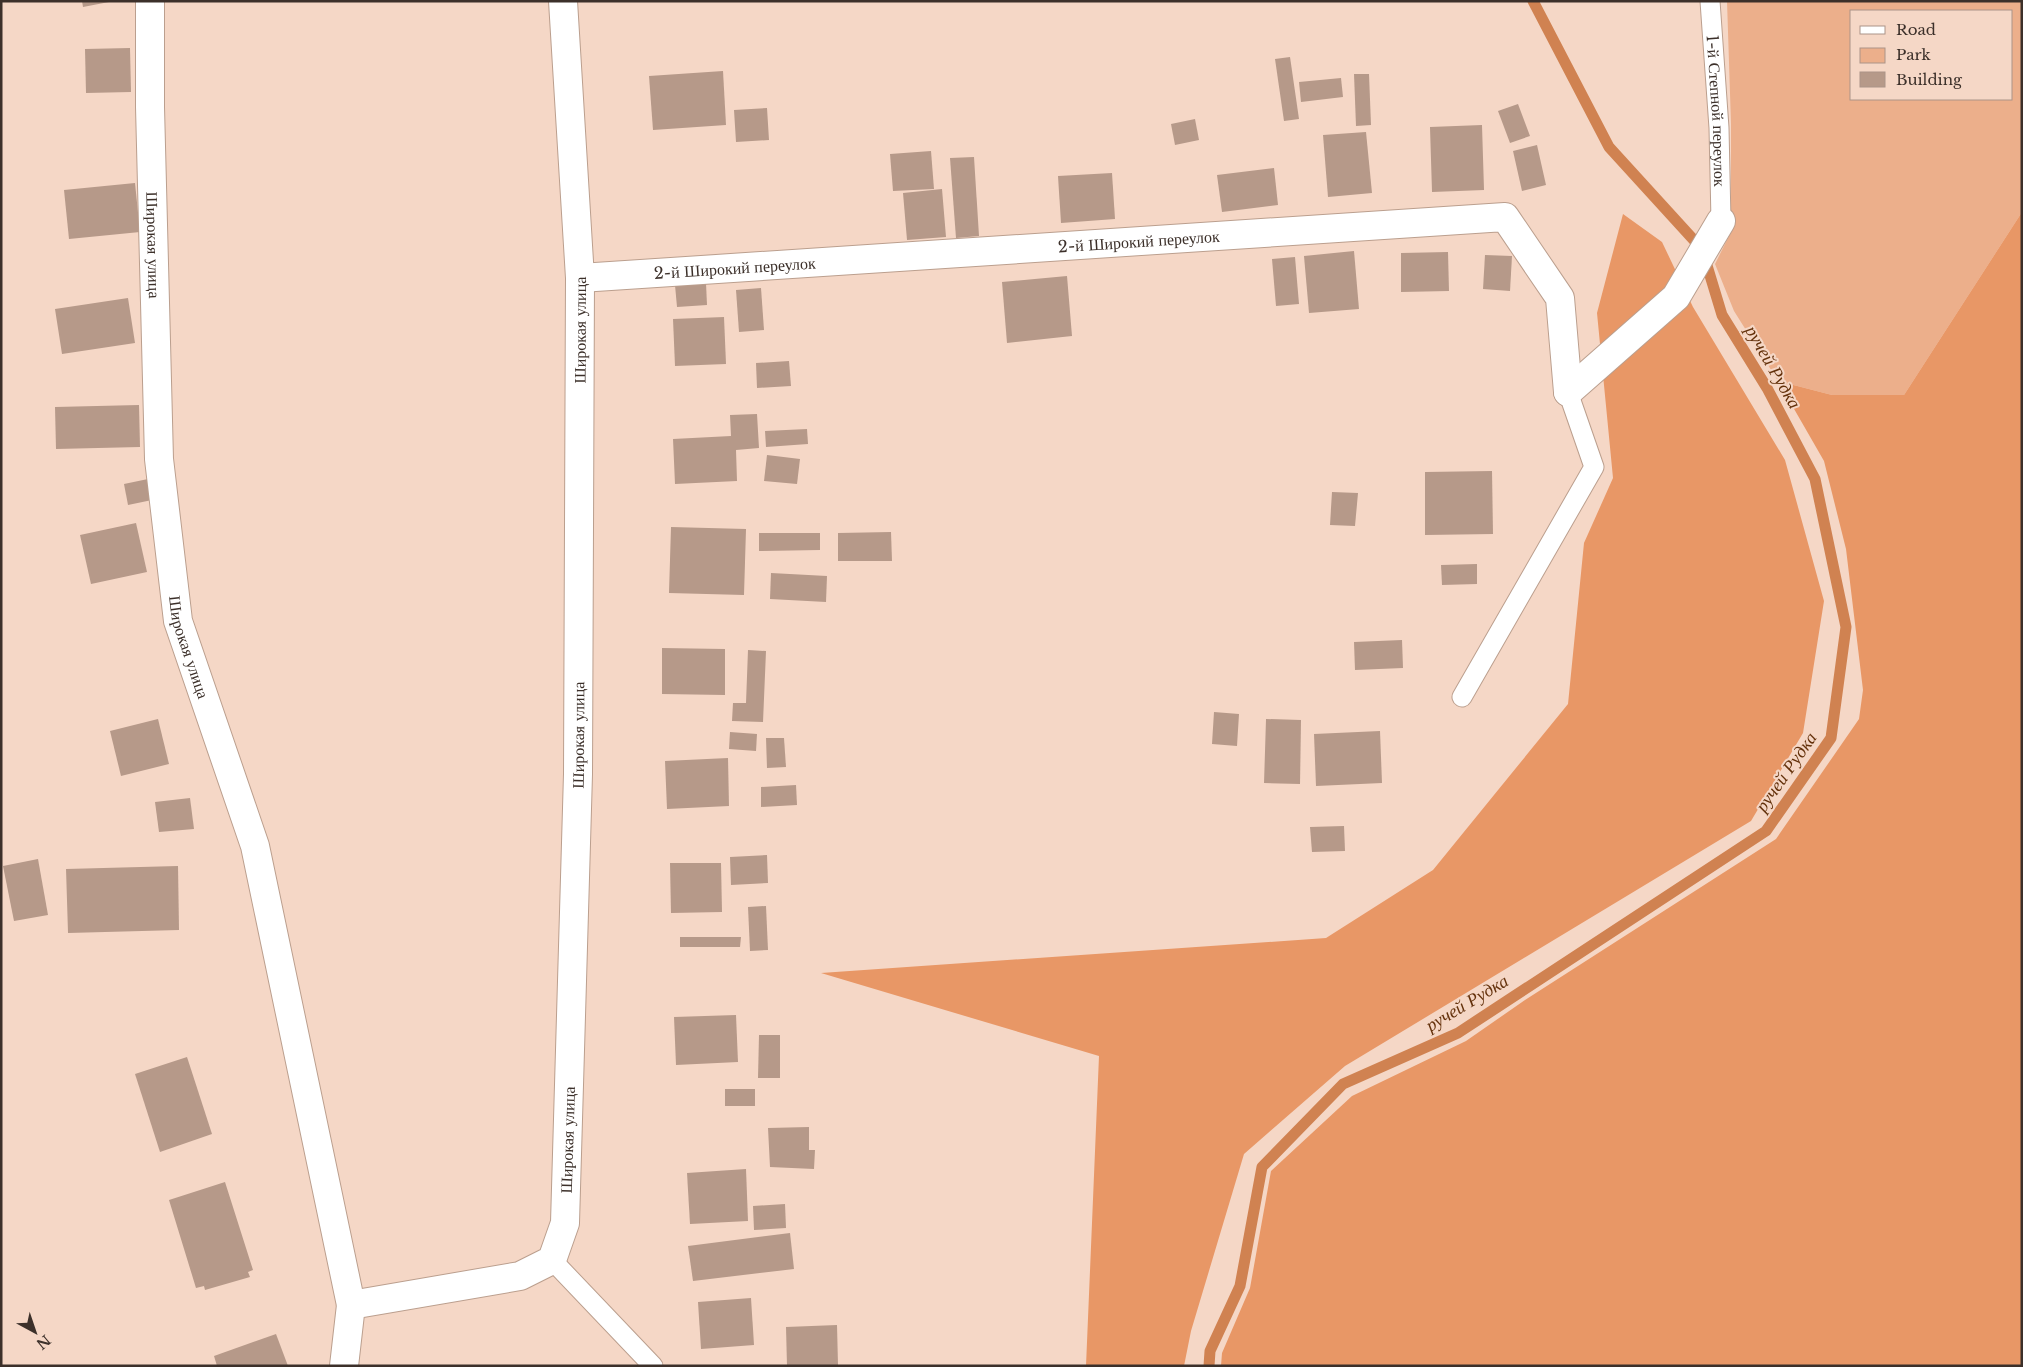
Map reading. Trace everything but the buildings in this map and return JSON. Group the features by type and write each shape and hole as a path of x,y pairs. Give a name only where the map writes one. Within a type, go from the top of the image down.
{"street":[{"name":"Широкая улица","path":"150,1 150,107 159,459 178,621 254,846 351,1305 344,1366"},
{"name":"Широкая улица","path":"552,1260 565,1223 578,784 580,278 563,1"},
{"name":"2-й Широкий переулок","path":"580,278 1505,217 1560,298 1568,392"},
{"path":"1568,392 1676,297 1721,221"},
{"path":"351,1305 520,1276 552,1260"}],"lane":[{"name":"1-й Степной переулок","path":"1710,1 1719,128 1721,221"},
{"path":"1462,697 1594,467 1568,392"},
{"path":"552,1260 653,1366"}],"green space":[{"path":"1727,1 2022,1 2022,212 1904,395 1832,395 1778,381 1734,311 1715,264 1731,232 1731,124"}],"shaded area":[{"path":"2022,212 2022,1366 1221,1366 1222,1353 1250,1288 1271,1171 1352,1096 1466,1041 1525,1000 1776,839 1859,719 1863,690 1846,549 1824,461 1778,381 1832,395 1904,395"},
{"path":"1623,214 1662,242 1693,307 1785,460 1824,601 1803,733 1751,821 1345,1066 1244,1154 1191,1331 1184,1366 1086,1366 1099,1056 821,973 1326,938 1433,870 1568,704 1584,543 1613,478 1597,313"}],"waterway":[{"name":"ручей Рудка","path":"1209,1366 1210,1351 1240,1286 1262,1167 1343,1084 1458,1033 1766,831 1831,738 1846,627 1815,479 1767,388 1722,315 1702,249 1609,147 1533,1"}]}
